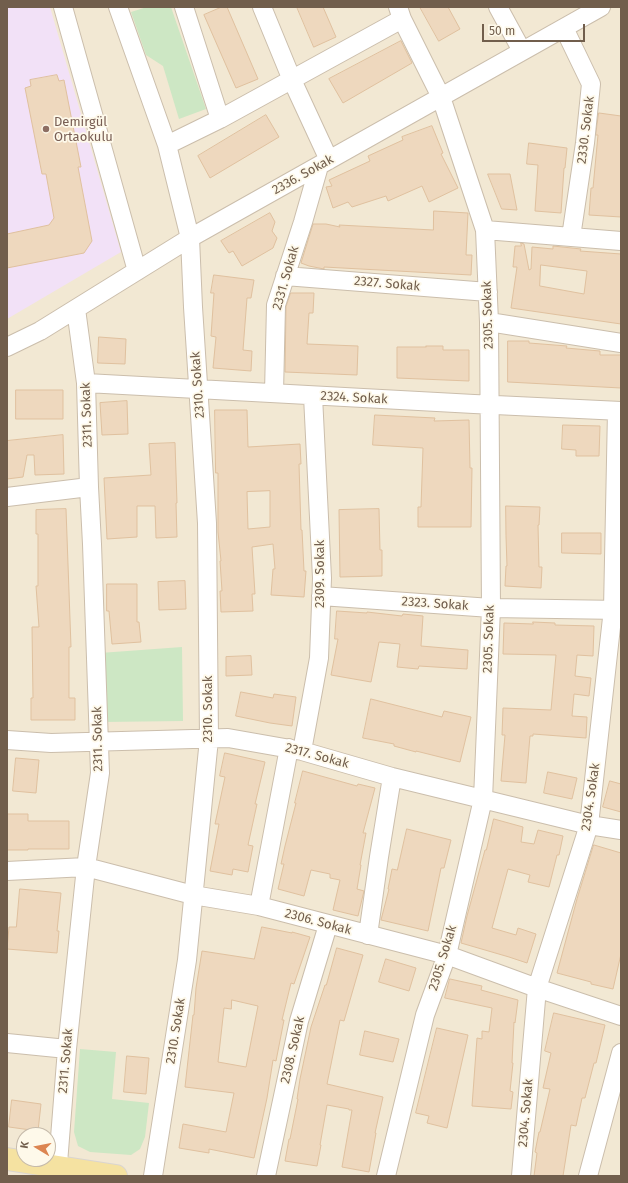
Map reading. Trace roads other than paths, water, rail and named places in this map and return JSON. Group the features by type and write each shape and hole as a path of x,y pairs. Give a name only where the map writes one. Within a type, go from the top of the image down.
{"main road":[{"path":"7,1159 57,1172 116,1176"}],"street":[{"path":"63,7 137,271"},
{"name":"2310. Sokak","path":"118,7 167,145 190,238 207,523 209,739 187,960 153,1176"},
{"path":"184,7 220,119"},
{"path":"262,7 324,163"},
{"path":"498,7 522,52"},
{"name":"2336. Sokak","path":"7,347 40,331 190,238 601,7"},
{"path":"167,145 220,119 292,80 400,13"},
{"name":"2305. Sokak","path":"386,1176 425,1015 447,955 483,799 491,608 489,322 485,230 441,97 400,13"},
{"name":"2330. Sokak","path":"564,28 591,84 585,143 571,237"},
{"name":"2331. Sokak","path":"274,393 276,306 324,163"},
{"path":"485,230 621,241"},
{"name":"2327. Sokak","path":"285,276 488,292"},
{"name":"2311. Sokak","path":"57,1172 67,1049 86,867 100,773 86,383 76,309"},
{"path":"489,322 621,343"},
{"name":"2324. Sokak","path":"86,383 619,411"},
{"name":"2309. Sokak","path":"259,906 295,749 319,658 322,578 313,396"},
{"name":"2304. Sokak","path":"520,1176 537,988 590,825 617,610 619,411"},
{"path":"7,497 89,487"},
{"name":"2323. Sokak","path":"321,596 491,608 617,610"},
{"name":"2317. Sokak","path":"7,740 50,743 228,738 295,749 392,777 590,825 621,830"},
{"path":"368,935 392,777"},
{"name":"2306. Sokak","path":"7,871 86,867 193,895 259,906 447,955 537,988 621,1016"},
{"name":"2308. Sokak","path":"266,1176 299,1021 328,925"},
{"path":"7,1043 67,1049"},
{"path":"588,1176 620,1060"}],"place":[{"name":"Demirgül Ortaokulu","path":"46,129"}]}
